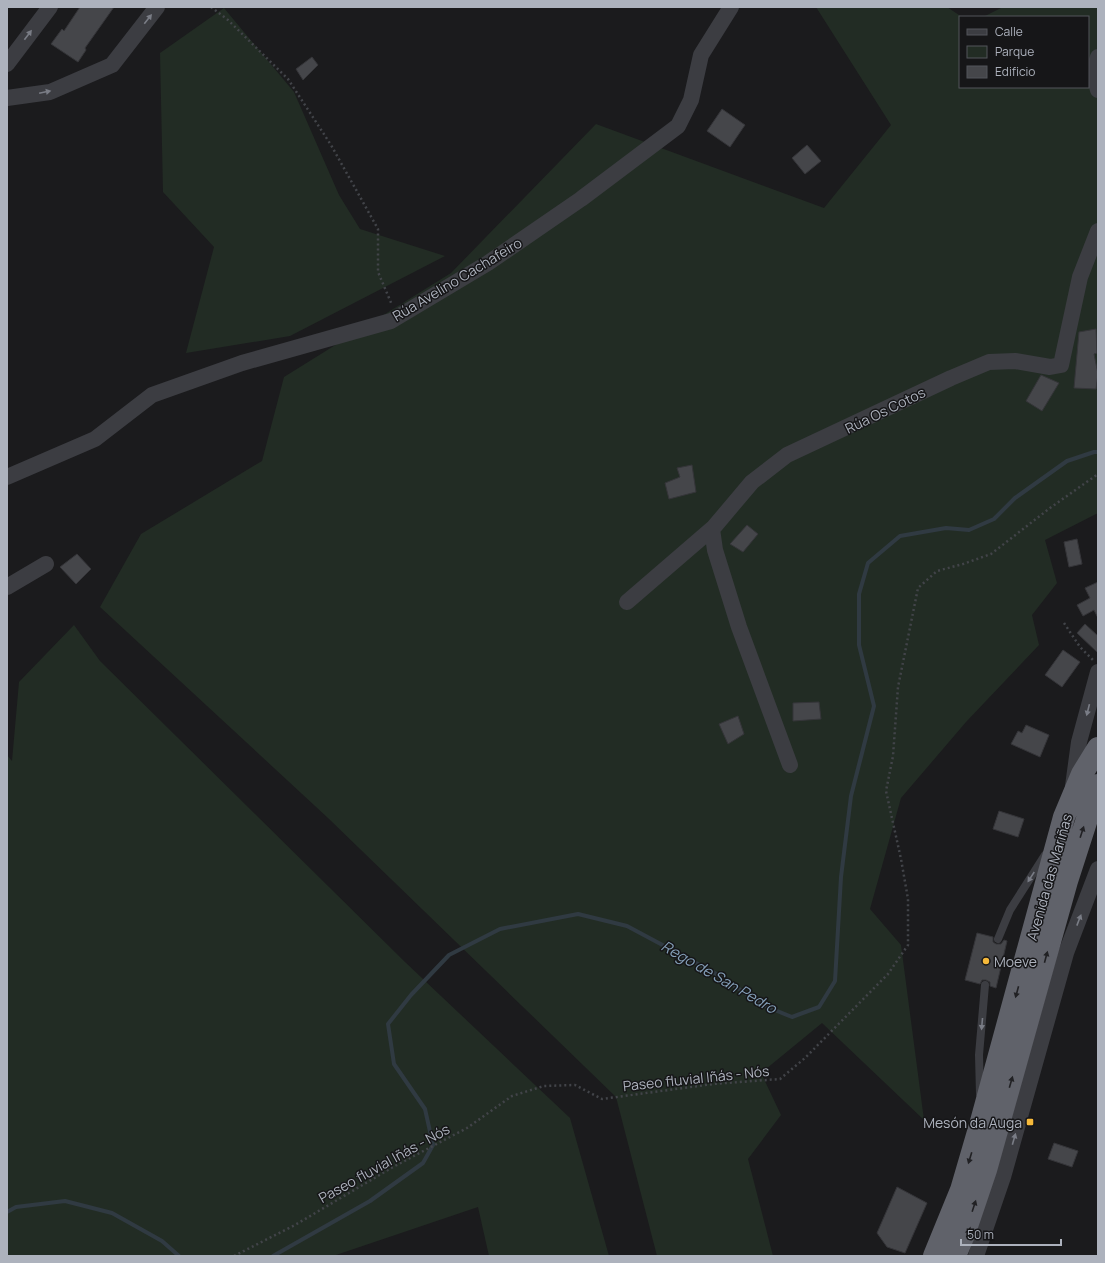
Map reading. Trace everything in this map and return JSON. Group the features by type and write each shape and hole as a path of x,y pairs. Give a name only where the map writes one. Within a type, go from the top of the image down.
{"highway":[{"name":"Avenida das Mariñas","path":"934,1256 960,1190 980,1125 1072,796 1082,774 1098,748"},
{"name":"Avenida das Mariñas","path":"955,1256 964,1235 986,1170 1066,881 1098,785"}],"street":[{"path":"7,64 50,7"},
{"path":"7,98 50,92 112,65 158,7"},
{"name":"Rúa Avelino Cachafeiro","path":"7,477 95,439 152,395 242,364 391,321 488,263 581,199 678,126 691,100 701,55 731,7"},
{"path":"1098,57 1093,72 1098,90"},
{"name":"Rúa Os Cotos","path":"627,602 712,529 752,482 787,456 951,378 990,362 1015,361 1050,367 1061,365 1080,277 1098,231"},
{"path":"712,529 715,550 739,627 790,765"},
{"path":"7,587 46,564"},
{"name":"Avenida das Mariñas","path":"1072,796 1076,759 1098,672"},
{"path":"976,1256 1003,1177 1066,954 1098,870"}],"lane":[{"path":"998,939 1010,910 1061,833"},
{"path":"980,1125 979,1055 985,985"}],"path":[{"path":"211,7 228,20 288,79 331,144 378,229 378,272 398,316"},
{"name":"Paseo fluvial Iñás - Nós","path":"234,1256 295,1224 467,1128 512,1096 544,1086 575,1085 602,1098 713,1084 780,1079 805,1058 888,974 908,945 908,899 886,791 893,756 898,687 918,588 937,571 991,554 1050,508 1098,474"},
{"path":"1064,622 1080,647 1098,666"}],"green space":[{"path":"816,7 947,7 960,16 959,16 959,88 1089,88 1089,16 985,16 1003,7 1098,7 1098,513 1045,540 1057,583 1032,615 1039,645 966,722 901,798 870,909 901,945 924,1120 822,1023 761,1073 781,1115 748,1159 773,1256 657,1256 616,1097 328,818 100,607 141,534 262,461 284,377 451,273 596,124 824,208 891,125"},
{"path":"224,8 294,92 339,195 360,229 445,256 290,336 186,353 214,247 163,192 160,53"},
{"path":"74,625 100,661 405,962 570,1118 609,1256 489,1256 478,1207 333,1256 7,1256 7,755 12,761 19,682"}],"building":[{"path":"80,7 114,7 85,48 86,50 78,62 51,44 62,29 64,31"},
{"path":"312,57 318,65 303,80 296,69"},
{"path":"722,109 745,125 730,147 707,131"},
{"path":"807,145 821,161 805,174 792,158"},
{"path":"1096,329 1097,353 1094,354 1098,374 1096,389 1074,388 1079,332"},
{"path":"1041,375 1059,383 1042,411 1026,401"},
{"path":"692,465 696,492 669,499 665,483 680,477 677,468"},
{"path":"747,525 758,534 743,552 730,544"},
{"path":"1077,539 1082,564 1069,567 1064,542"},
{"path":"77,554 91,569 76,584 60,567"},
{"path":"1098,582 1098,618 1094,610 1083,616 1077,605 1090,598 1085,588"},
{"path":"1085,624 1098,636 1098,653 1077,633"},
{"path":"1063,650 1080,662 1062,687 1045,675"},
{"path":"819,702 821,719 793,721 793,703"},
{"path":"738,716 744,734 728,744 719,724"},
{"path":"1026,725 1049,735 1040,757 1011,744 1018,731 1022,733"},
{"path":"999,811 1024,819 1018,837 993,829"},
{"name":"Moeve","path":"977,933 993,937 993,942 996,944 1001,944 1004,940 1007,941 996,988 990,986 990,982 986,980 982,980 980,984 965,980"},
{"path":"1054,1143 1078,1151 1072,1167 1048,1159"},
{"path":"897,1187 927,1203 905,1253 887,1247 877,1233"}],"waterway":[{"name":"Rego de San Pedro","path":"273,1256 370,1201 423,1163 433,1145 425,1109 394,1064 388,1024 411,995 449,955 500,929 578,914 627,926 713,972 765,1006 792,1017 819,1007 835,981 841,877 851,796 874,706 859,645 859,594 868,563 900,536 946,528 969,530 994,519 1015,498 1067,461 1098,452"},
{"name":"Rego de San Pedro","path":"7,1212 16,1207 65,1201 112,1213 162,1241 179,1256"}],"place":[{"name":"Moeve","path":"986,961"},
{"name":"Mesón da Auga","path":"1030,1122"}]}
